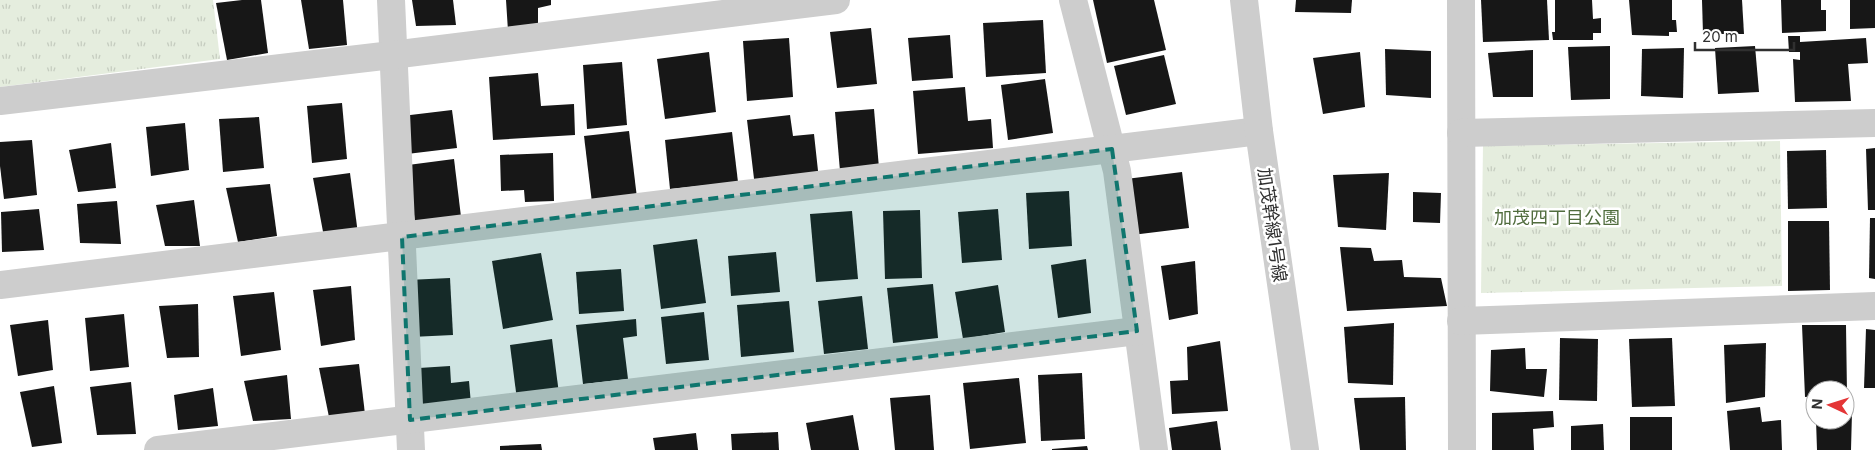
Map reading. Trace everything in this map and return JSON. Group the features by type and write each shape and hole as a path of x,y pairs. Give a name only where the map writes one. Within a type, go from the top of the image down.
{"street":[{"path":"390,0 411,450"},
{"path":"0,101 392,56 836,0"},
{"path":"1073,0 1117,171 1154,450"},
{"name":"加茂幹線1号線","path":"1244,0 1260,131 1305,450"},
{"path":"1462,0 1462,450"},
{"path":"1461,133 1875,123"},
{"path":"0,285 402,238 1260,131"},
{"path":"1461,322 1875,306"},
{"path":"158,450 1137,331"}],"highlighted area":[{"path":"1112,149 1137,331 410,420 402,237"}],"green space":[{"path":"0,0 213,0 220,59 0,87"},
{"name":"加茂四丁目公園","path":"1780,141 1782,286 1481,293 1483,146"}],"building":[{"path":"261,0 268,53 227,60 216,3"},
{"path":"301,0 343,0 347,45 309,49"},
{"path":"412,0 453,0 456,25 416,26"},
{"path":"506,0 551,0 551,5 538,8 538,26 508,31"},
{"path":"1093,0 1154,0 1166,50 1107,63"},
{"path":"1296,0 1352,0 1351,13 1295,12"},
{"path":"1481,0 1547,0 1549,40 1483,42"},
{"path":"1555,0 1592,0 1593,19 1601,18 1601,33 1593,33 1593,40 1553,40 1552,32 1555,32"},
{"path":"1629,0 1672,0 1672,20 1676,20 1677,32 1669,32 1669,36 1632,35"},
{"path":"1702,0 1742,0 1744,34 1703,34"},
{"path":"1781,0 1821,0 1821,10 1826,10 1826,31 1782,33"},
{"path":"1850,0 1875,0 1875,28 1850,29"},
{"path":"1043,20 1046,73 986,77 983,23"},
{"path":"871,28 877,84 837,88 830,32"},
{"path":"950,35 953,78 912,81 908,38"},
{"path":"1788,36 1800,36 1800,42 1866,38 1868,63 1848,64 1851,101 1795,102 1793,59 1800,60 1800,52 1789,52"},
{"path":"789,38 793,97 747,101 743,41"},
{"path":"1610,46 1610,99 1571,100 1568,47"},
{"path":"1755,46 1759,92 1718,94 1715,48"},
{"path":"1684,48 1683,98 1641,96 1642,49"},
{"path":"1385,49 1431,51 1431,98 1386,95"},
{"path":"1533,50 1533,97 1493,97 1488,53"},
{"path":"709,52 716,112 665,119 657,59"},
{"path":"1360,52 1365,107 1323,114 1313,58"},
{"path":"1164,55 1176,104 1126,115 1114,66"},
{"path":"622,62 627,125 587,129 583,65"},
{"path":"538,73 541,106 574,104 575,135 493,140 489,77"},
{"path":"1045,79 1053,133 1008,140 1001,85"},
{"path":"965,87 968,121 991,119 993,148 918,154 913,91"},
{"path":"342,103 347,159 312,163 307,106"},
{"path":"874,109 879,168 840,171 835,112"},
{"path":"452,110 457,148 407,154 402,116"},
{"path":"790,115 793,136 814,134 819,180 755,187 747,120"},
{"path":"259,117 264,168 223,172 219,119"},
{"path":"185,123 189,170 151,176 146,127"},
{"path":"629,131 637,198 592,203 584,136"},
{"path":"732,132 738,182 670,189 665,140"},
{"path":"32,140 37,195 4,199 0,166 0,142"},
{"path":"111,143 116,188 78,192 69,150"},
{"path":"1875,148 1875,210 1868,210 1866,149"},
{"path":"1826,150 1827,208 1788,209 1787,151"},
{"path":"553,153 554,201 525,202 524,190 501,191 500,155"},
{"path":"454,159 462,225 416,231 408,165"},
{"path":"1182,172 1189,228 1132,235 1126,179"},
{"path":"350,173 358,234 324,237 313,178"},
{"path":"1389,173 1386,230 1338,227 1333,175"},
{"path":"270,184 277,236 238,242 226,188"},
{"path":"1069,191 1072,246 1029,249 1026,193"},
{"path":"1413,192 1441,193 1440,223 1413,222"},
{"path":"194,200 200,246 165,246 156,205"},
{"path":"117,201 121,244 80,243 77,204"},
{"path":"39,209 44,250 2,252 1,212"},
{"path":"998,209 1002,260 962,263 958,212"},
{"path":"920,210 922,278 885,279 883,211"},
{"path":"852,211 858,279 816,282 810,214"},
{"path":"1870,218 1875,218 1875,279 1869,278"},
{"path":"1788,221 1829,221 1830,290 1788,291"},
{"path":"697,239 706,303 661,309 653,245"},
{"path":"1340,247 1371,248 1374,261 1402,260 1404,277 1441,278 1447,306 1347,311"},
{"path":"776,252 780,292 731,296 728,256"},
{"path":"541,253 553,320 503,329 492,261"},
{"path":"1086,259 1091,313 1058,318 1051,265"},
{"path":"1195,261 1198,314 1169,320 1161,266"},
{"path":"621,269 624,311 579,314 576,272"},
{"path":"450,278 453,335 411,337 408,280"},
{"path":"933,284 938,338 893,343 887,288"},
{"path":"998,285 1005,332 963,339 955,292"},
{"path":"351,286 355,340 321,346 313,290"},
{"path":"274,292 281,350 241,356 233,296"},
{"path":"862,296 868,349 824,354 818,301"},
{"path":"789,301 794,352 741,357 737,305"},
{"path":"198,304 199,357 167,358 159,306"},
{"path":"704,312 709,360 666,364 661,317"},
{"path":"124,314 129,367 90,371 85,318"},
{"path":"636,319 637,336 623,338 628,379 583,384 576,325"},
{"path":"48,320 53,370 18,376 10,325"},
{"path":"1394,323 1393,385 1348,383 1344,327"},
{"path":"1802,325 1846,325 1847,380 1805,380 1805,397"},
{"path":"1866,329 1875,330 1875,388 1864,388"},
{"path":"1560,338 1598,339 1597,401 1559,400"},
{"path":"1672,338 1675,406 1632,407 1629,339"},
{"path":"552,339 559,394 517,400 510,345"},
{"path":"1220,341 1228,411 1172,414 1170,381 1188,380 1187,347"},
{"path":"1766,343 1765,397 1726,403 1724,345"},
{"path":"1525,348 1526,369 1547,369 1544,397 1490,391 1491,350"},
{"path":"359,364 365,414 329,417 319,368"},
{"path":"450,366 451,383 469,381 472,416 423,420 419,368"},
{"path":"1082,373 1085,439 1041,441 1038,375"},
{"path":"287,375 291,419 253,421 244,381"},
{"path":"1019,378 1026,443 970,449 963,383"},
{"path":"131,382 136,434 97,435 90,387"},
{"path":"54,386 62,443 32,447 20,392"},
{"path":"213,388 218,426 178,430 174,395"},
{"path":"930,395 934,450 895,450 890,398"},
{"path":"1405,397 1406,450 1360,450 1354,398"},
{"path":"1760,407 1762,422 1781,420 1782,450 1730,450 1727,411"},
{"path":"1553,411 1554,427 1533,429 1534,450 1492,450 1492,413"},
{"path":"853,415 859,450 811,450 806,423"},
{"path":"1630,417 1672,417 1672,450 1630,450"},
{"path":"1217,421 1221,450 1172,450 1169,428"},
{"path":"1603,424 1604,450 1571,450 1571,426"},
{"path":"1816,430 1852,430 1851,450 1817,450"},
{"path":"778,432 779,450 732,450 731,434"},
{"path":"696,433 698,450 655,450 653,438"},
{"path":"541,444 542,450 500,450 500,446"},
{"path":"1087,446 1088,450 1052,450 1052,449"}]}
